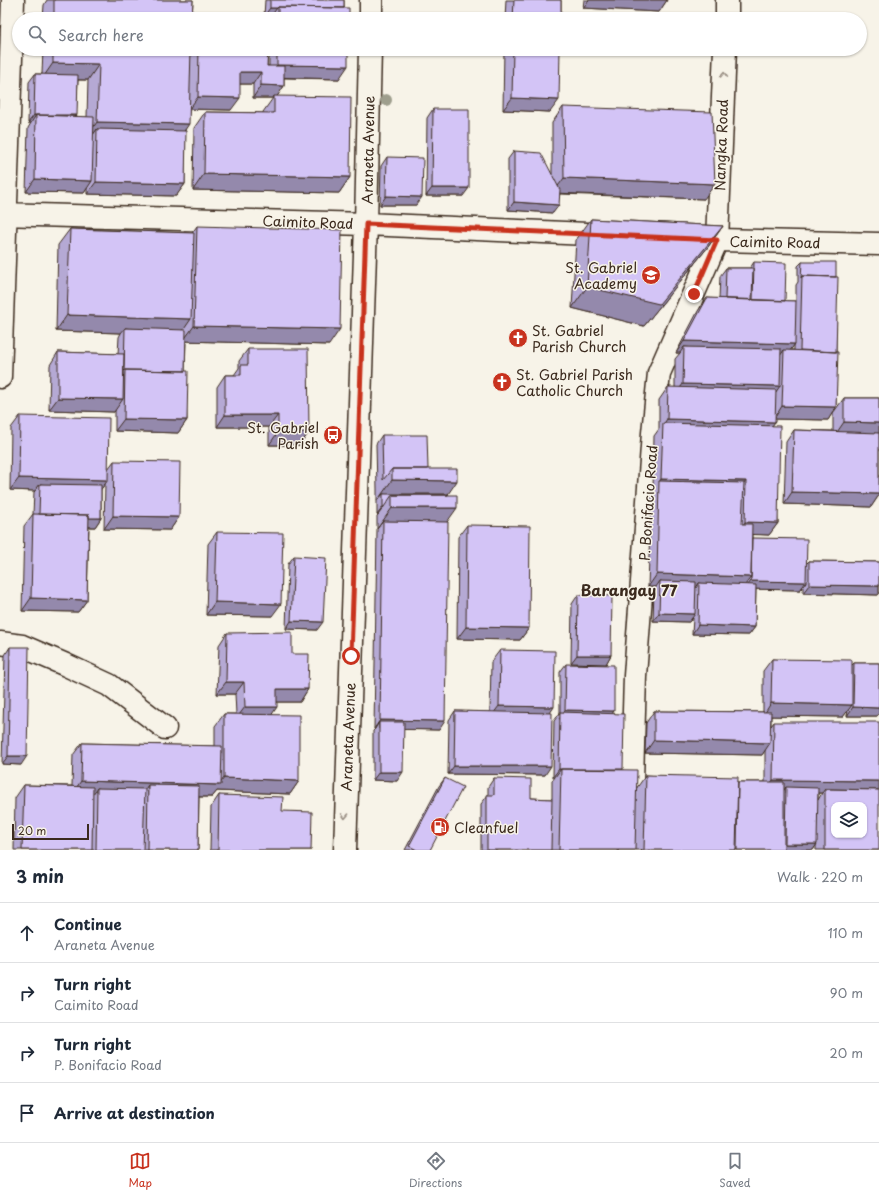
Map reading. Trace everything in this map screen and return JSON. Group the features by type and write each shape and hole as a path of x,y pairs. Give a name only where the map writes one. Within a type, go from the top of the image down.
{"street":[{"path":"13,12 14,0"},
{"path":"371,12 372,0"},
{"path":"727,0 727,12"},
{"path":"0,377 3,214 12,39"},
{"name":"Araneta Avenue","path":"345,850 366,224 370,56"},
{"name":"Nangka Road","path":"717,240 725,56"},
{"name":"Caimito Road","path":"3,214 366,224 630,236"},
{"name":"Caimito Road","path":"661,238 879,244"},
{"name":"P. Bonifacio Road","path":"630,850 635,676 653,433 659,373 717,240"},
{"path":"0,644 22,646 66,664 109,685 165,728"}],"building":[{"path":"54,0 193,0 192,12 54,12"},
{"path":"270,0 344,0 344,8 270,8"},
{"path":"514,0 561,0 561,12 513,12"},
{"path":"278,7 349,8 349,12 278,12"},
{"path":"53,56 191,56 189,124 97,122 99,64 53,63"},
{"path":"199,56 268,56 267,66 284,66 284,86 261,85 261,72 240,72 240,98 198,97"},
{"path":"277,56 348,56 348,66 277,65"},
{"path":"513,56 560,56 559,100 512,98"},
{"path":"35,74 78,75 77,115 34,115"},
{"path":"274,96 351,97 350,177 204,174 205,112 274,113"},
{"path":"563,107 712,112 715,184 564,178"},
{"path":"433,109 469,109 469,188 432,188"},
{"path":"36,115 94,117 92,181 35,179"},
{"path":"97,129 186,131 185,184 96,182"},
{"path":"514,151 541,153 560,190 559,205 514,202"},
{"path":"387,157 423,158 422,197 386,196"},
{"name":"St. Gabriel Academy","path":"591,219 723,226 659,304 587,287"},
{"path":"197,226 342,230 340,329 194,326"},
{"path":"70,229 194,233 191,319 67,315"},
{"path":"754,262 786,263 785,301 753,300"},
{"path":"802,262 836,262 836,277 802,276 801,278"},
{"path":"726,268 753,268 752,300 725,299"},
{"path":"802,276 838,277 836,352 800,350"},
{"path":"707,298 796,301 795,344 684,341"},
{"path":"125,328 186,330 185,371 124,371"},
{"path":"684,347 781,349 780,386 683,384"},
{"path":"248,349 308,349 309,432 278,432 278,415 225,415 225,375 241,375 241,365 248,365"},
{"path":"784,350 838,352 836,407 782,406"},
{"path":"58,352 124,354 123,399 58,398"},
{"path":"125,370 188,371 187,420 124,419"},
{"path":"668,387 776,390 775,422 667,419"},
{"path":"844,398 879,398 879,423 844,422"},
{"path":"20,416 109,418 108,480 19,478"},
{"path":"663,423 780,426 778,523 745,522 746,481 661,479"},
{"path":"794,430 879,433 879,494 792,492"},
{"path":"382,435 427,435 428,469 392,469 383,480"},
{"path":"114,461 180,462 179,517 113,516"},
{"path":"392,469 457,469 457,481 392,480"},
{"path":"659,481 744,483 742,524 752,524 751,577 657,574"},
{"path":"40,484 101,485 101,518 89,518 89,515 39,514"},
{"path":"383,494 448,495 392,495 383,507"},
{"path":"392,495 457,495 457,508 392,508"},
{"path":"33,514 89,515 87,600 31,598"},
{"path":"383,521 448,522 445,721 380,720"},
{"path":"467,525 530,526 529,628 466,627"},
{"path":"217,532 283,533 281,604 215,602"},
{"path":"752,538 807,539 806,582 751,581"},
{"path":"294,556 326,558 323,622 291,621"},
{"path":"809,561 879,562 879,586 809,585"},
{"path":"660,581 696,582 695,614 659,613"},
{"path":"699,583 756,585 755,627 698,625"},
{"path":"578,595 612,596 611,655 577,655"},
{"path":"292,632 292,654 309,654 308,689 277,689 277,707 245,707 244,682 226,682 227,633"},
{"path":"10,647 29,647 27,756 8,756"},
{"path":"500,650 555,651 554,707 499,706"},
{"path":"772,659 852,660 852,705 771,703"},
{"path":"854,663 879,663 879,708 853,707"},
{"path":"566,664 614,665 614,711 565,710"},
{"path":"455,711 552,713 551,766 454,766"},
{"path":"654,711 771,712 770,743 654,740"},
{"path":"560,712 624,714 623,769 559,769"},
{"path":"224,714 299,715 299,781 224,778"},
{"path":"379,722 404,722 403,772 379,772"},
{"path":"774,722 879,722 879,781 773,780"},
{"path":"82,743 222,746 221,785 81,781"},
{"path":"561,769 637,770 635,850 559,850"},
{"path":"646,775 738,777 736,850 644,850"},
{"path":"445,778 463,787 430,850 417,850 409,846"},
{"path":"494,778 531,779 531,798 552,799 551,850 487,850 487,795 494,795"},
{"path":"738,782 784,782 784,850 737,850"},
{"path":"24,785 93,787 92,850 22,850"},
{"path":"148,785 199,786 198,850 147,850"},
{"path":"786,787 818,788 817,844 785,844"},
{"path":"97,788 145,789 143,850 96,850"},
{"path":"825,789 879,790 879,850 825,850"},
{"path":"219,795 283,797 282,811 312,812 311,850 218,850"}],"place":[{"name":"St. Gabriel Academy","path":"651,275"},
{"name":"St. Gabriel Parish Church","path":"518,338"},
{"name":"St. Gabriel Parish Catholic Church","path":"502,382"},
{"name":"St. Gabriel Parish","path":"333,435"},
{"name":"Cleanfuel","path":"440,827"}],"district":[{"name":"Barangay 77","path":"629,589"}],"route":[{"path":"351,656 366,224 717,240 694,294"}]}
